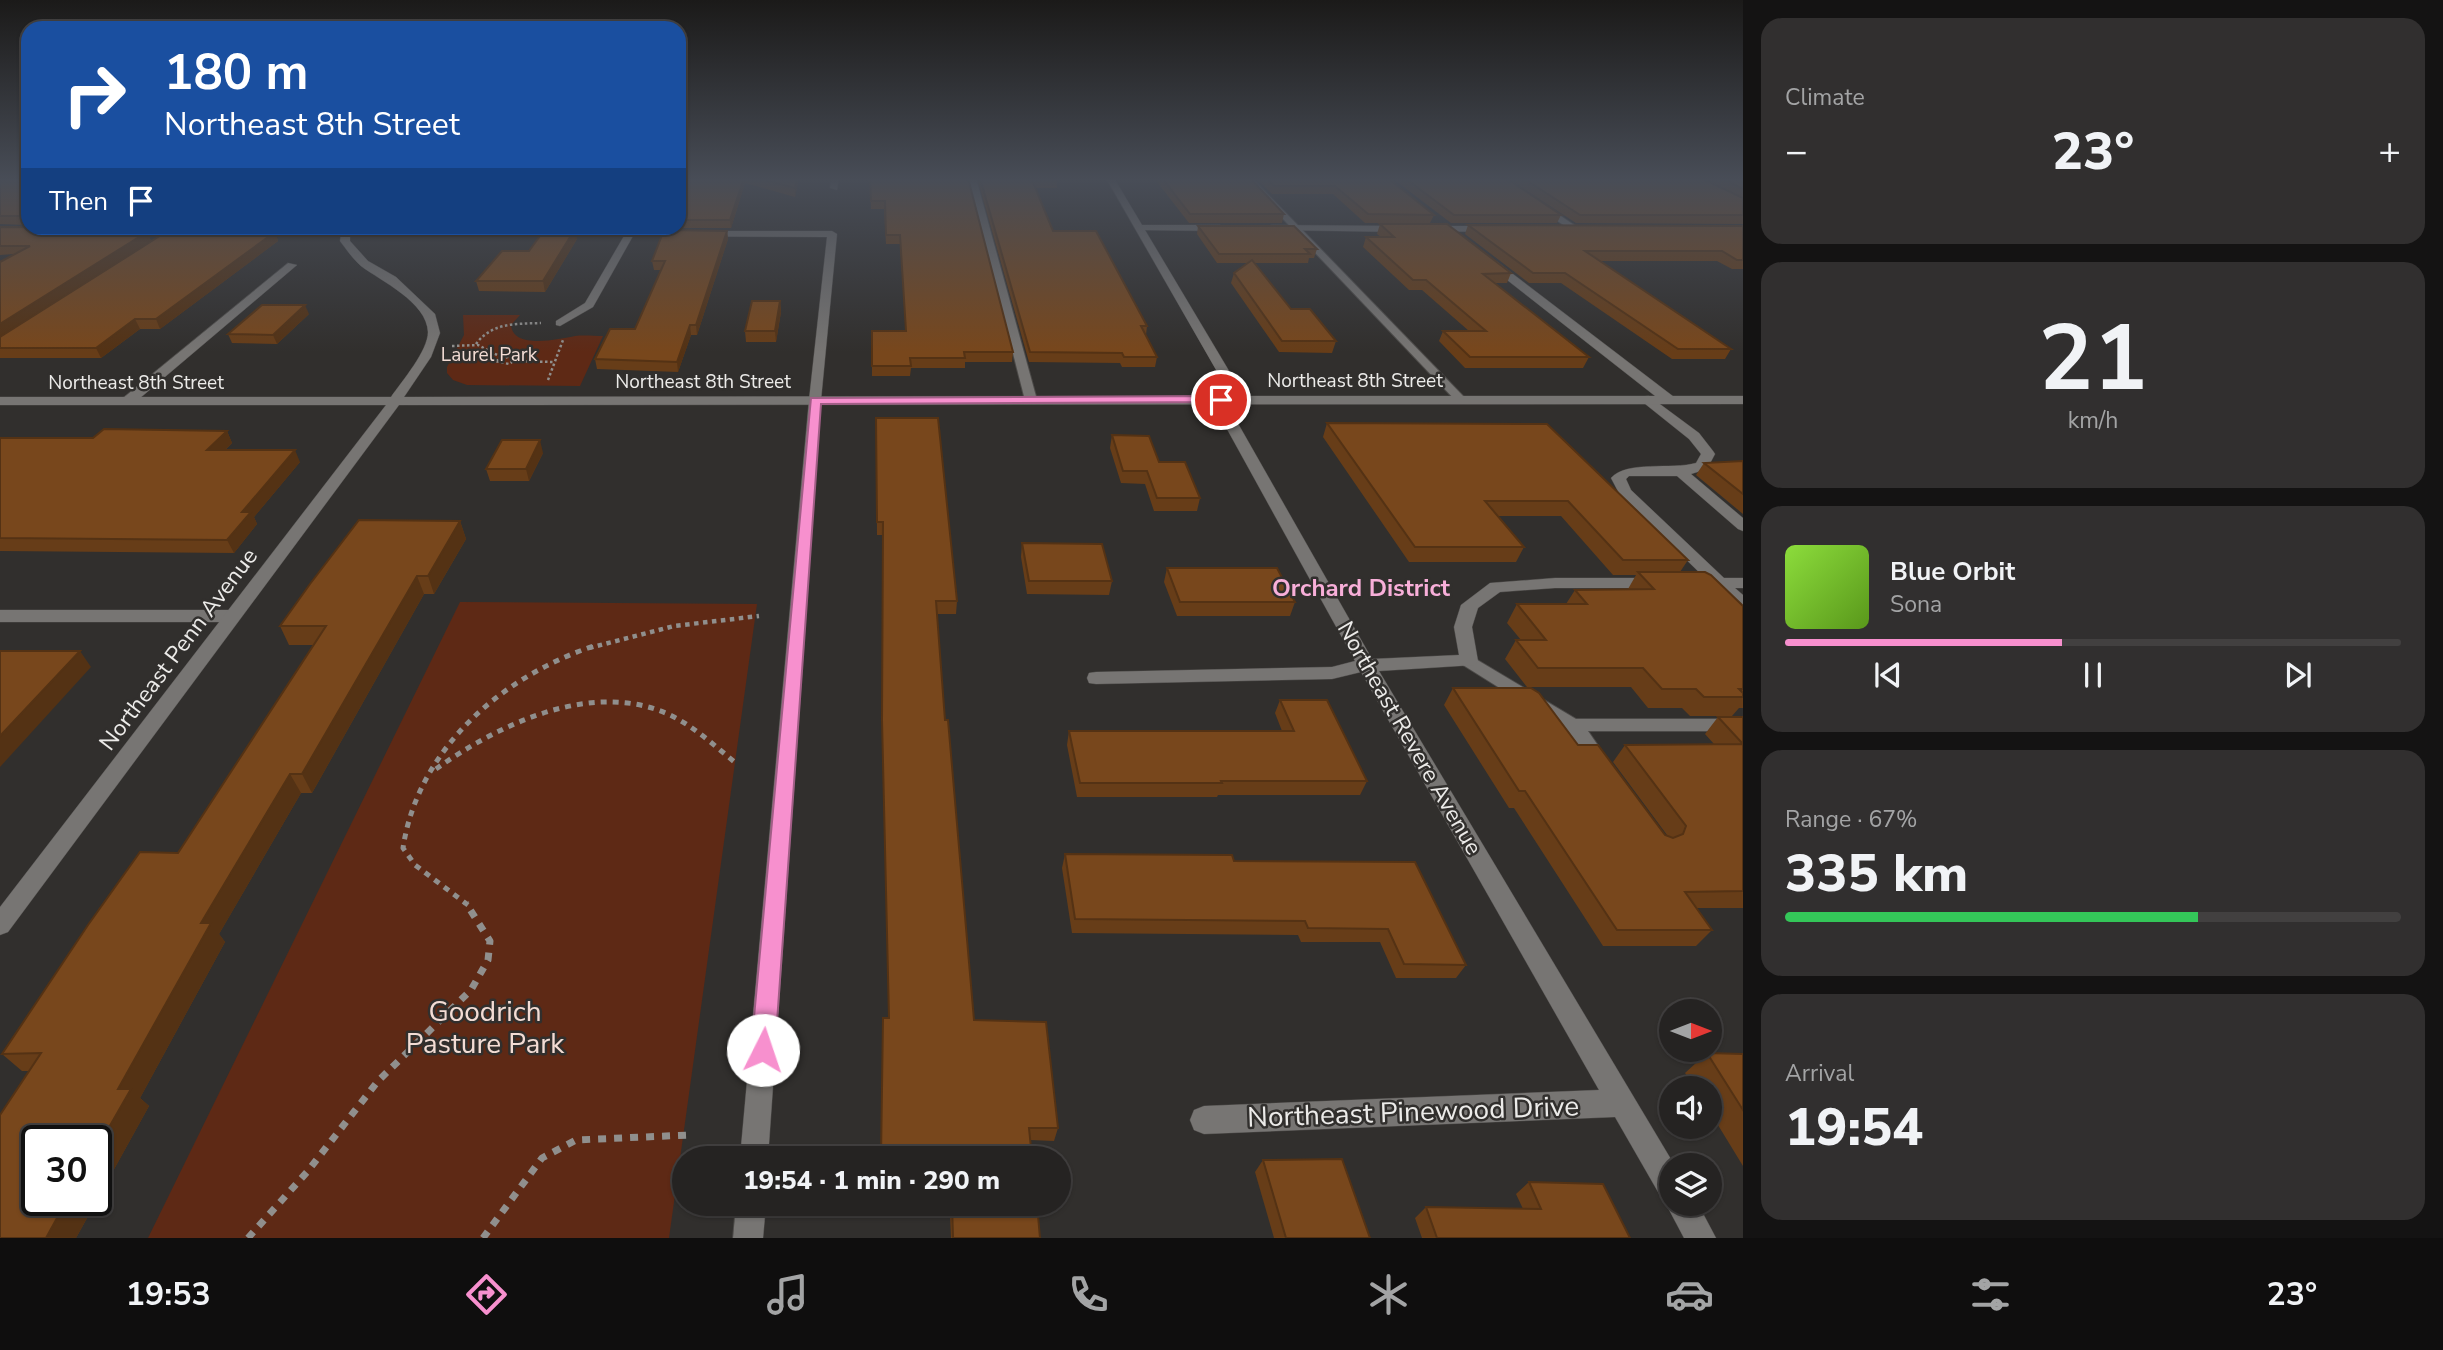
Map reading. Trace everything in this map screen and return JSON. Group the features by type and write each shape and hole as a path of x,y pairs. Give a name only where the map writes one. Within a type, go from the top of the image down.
{"street":[{"path":"345,236 345,241 364,263 392,279 429,314 433,333 428,347"},
{"path":"560,323 589,305 628,236"},
{"path":"755,1146 815,400 832,236"},
{"path":"1144,236 1240,400"},
{"path":"1456,236 1468,245"},
{"path":"1479,253 1669,400"},
{"path":"128,401 292,265"},
{"name":"Northeast Penn Avenue","path":"0,925 376,428 425,357 428,347"},
{"name":"Northeast Revere Avenue","path":"1240,400 1229,420 1366,665 1659,1166"},
{"path":"1648,400 1694,436 1708,454 1702,466 1681,472 1626,472 1618,478 1625,492 1743,605"},
{"name":"Northeast 8th Street","path":"0,401 1743,400"},
{"path":"1681,472 1743,526"},
{"path":"1096,677 1332,673 1366,665 1469,661 1463,627 1469,605 1496,587 1555,583 1743,583"},
{"path":"0,615 233,616"},
{"name":"Northeast Pinewood Drive","path":"1204,1120 1622,1103"},
{"path":"748,1238 750,1216"},
{"path":"1688,1216 1701,1238"}],"lane":[{"path":"155,245 169,236"},
{"path":"987,236 1031,400"},
{"path":"1302,236 1461,400"},
{"path":"1469,661 1573,725 1612,779"},
{"path":"1573,725 1743,725"}],"path":[{"path":"476,344 482,335 501,325 560,323 564,342 538,400"},
{"path":"428,347 476,344 500,357 515,357 515,361"},
{"path":"500,357 495,361 497,363 553,362"},
{"path":"248,1238 307,1172 378,1081 471,990 488,960 490,941 467,904 415,865 403,848 405,828 416,799 460,730 535,671 579,650 642,632 740,616 759,617"},
{"path":"433,772 464,747 498,728 544,711 597,704 632,705 662,712 680,721 737,764"},
{"path":"483,1238 542,1158 576,1140 689,1135"}],"green space":[{"name":"Laurel Park","path":"463,315 520,315 511,325 514,333 528,340 603,336 580,386 467,385 453,380 447,373 447,367 464,335"},
{"name":"Goodrich Pasture Park","path":"460,602 757,604 682,1146 672,1146 672,1216 669,1238 148,1238"}],"building":[{"path":"0,236 141,236 0,324 0,262 30,246 0,246"},
{"path":"160,236 270,236 156,319 135,319 96,348 0,348 0,337"},
{"path":"540,236 571,236 543,281 476,281 502,251 529,251"},
{"path":"662,236 725,236 696,325 690,325 677,362 595,359 610,329 635,329 665,261 652,261"},
{"path":"900,236 983,236 1013,352 964,352 965,358 910,358 911,366 872,366 872,331 906,331"},
{"path":"997,236 1099,236 1147,326 1141,326 1157,357 1124,357 1122,353 1030,352"},
{"path":"1205,236 1304,236 1317,249 1305,249 1310,254 1219,254"},
{"path":"1462,236 1511,273 1483,274 1589,357 1470,357 1443,331 1486,331 1426,280 1413,280 1366,237"},
{"path":"1483,236 1743,236 1743,260 1737,260 1722,251 1585,251 1731,349 1678,349 1565,273 1533,273"},
{"path":"1252,260 1291,309 1310,309 1336,341 1282,341 1234,273"},
{"path":"752,301 780,301 775,331 745,331"},
{"path":"262,305 305,305 273,335 228,334"},
{"path":"876,418 938,418 957,601 936,601 974,1020 1046,1022 1058,1128 1029,1128 1031,1146 881,1146 883,1018 889,1018 882,720 883,522 877,522"},
{"path":"1327,423 1547,424 1688,560 1623,560 1568,501 1485,501 1524,547 1415,547"},
{"path":"104,429 227,431 207,450 295,450 242,512 251,512 227,540 0,538 0,438 93,438"},
{"path":"1112,435 1149,436 1159,462 1185,462 1200,498 1157,498 1147,471 1123,471"},
{"path":"502,440 540,440 526,469 486,469"},
{"path":"1743,461 1743,494 1704,463"},
{"path":"359,520 460,521 428,576 417,576 302,774 290,774 201,923 211,923 118,1089 131,1089 110,1125 21,1125 21,1216 58,1216 46,1238 0,1238 0,1115 41,1053 2,1054 140,852 178,853 326,626 280,626"},
{"path":"1022,543 1102,544 1112,581 1029,581"},
{"path":"1167,568 1277,568 1295,602 1180,602"},
{"path":"1638,572 1705,572 1743,606 1743,689 1739,689 1743,697 1704,697 1696,689 1662,689 1643,668 1538,668 1516,640 1546,640 1517,604 1587,604 1575,590 1654,589"},
{"path":"0,651 80,651 0,736"},
{"path":"1453,688 1531,688 1539,693 1578,745 1598,745 1665,835 1673,838 1683,834 1686,826 1625,745 1743,744 1743,891 1685,892 1712,930 1617,930 1525,791 1519,791"},
{"path":"1280,700 1327,700 1367,781 1080,783 1069,731 1294,731"},
{"path":"1718,717 1743,717 1743,744"},
{"path":"1065,854 1232,855 1234,861 1415,862 1466,965 1404,964 1388,929 1308,928 1305,921 1075,919"},
{"path":"1722,1053 1743,1054 1743,1110 1722,1076 1713,1062 1722,1062"},
{"path":"1342,1159 1370,1238 1286,1238 1263,1160"},
{"path":"1529,1182 1603,1184 1630,1238 1437,1238 1426,1207 1541,1209"},
{"path":"952,1216 1038,1216 1040,1238 953,1238"}],"district":[{"name":"Orchard District","path":"1361,588"}],"route":[{"path":"763,1050 815,400 1221,400"}]}
